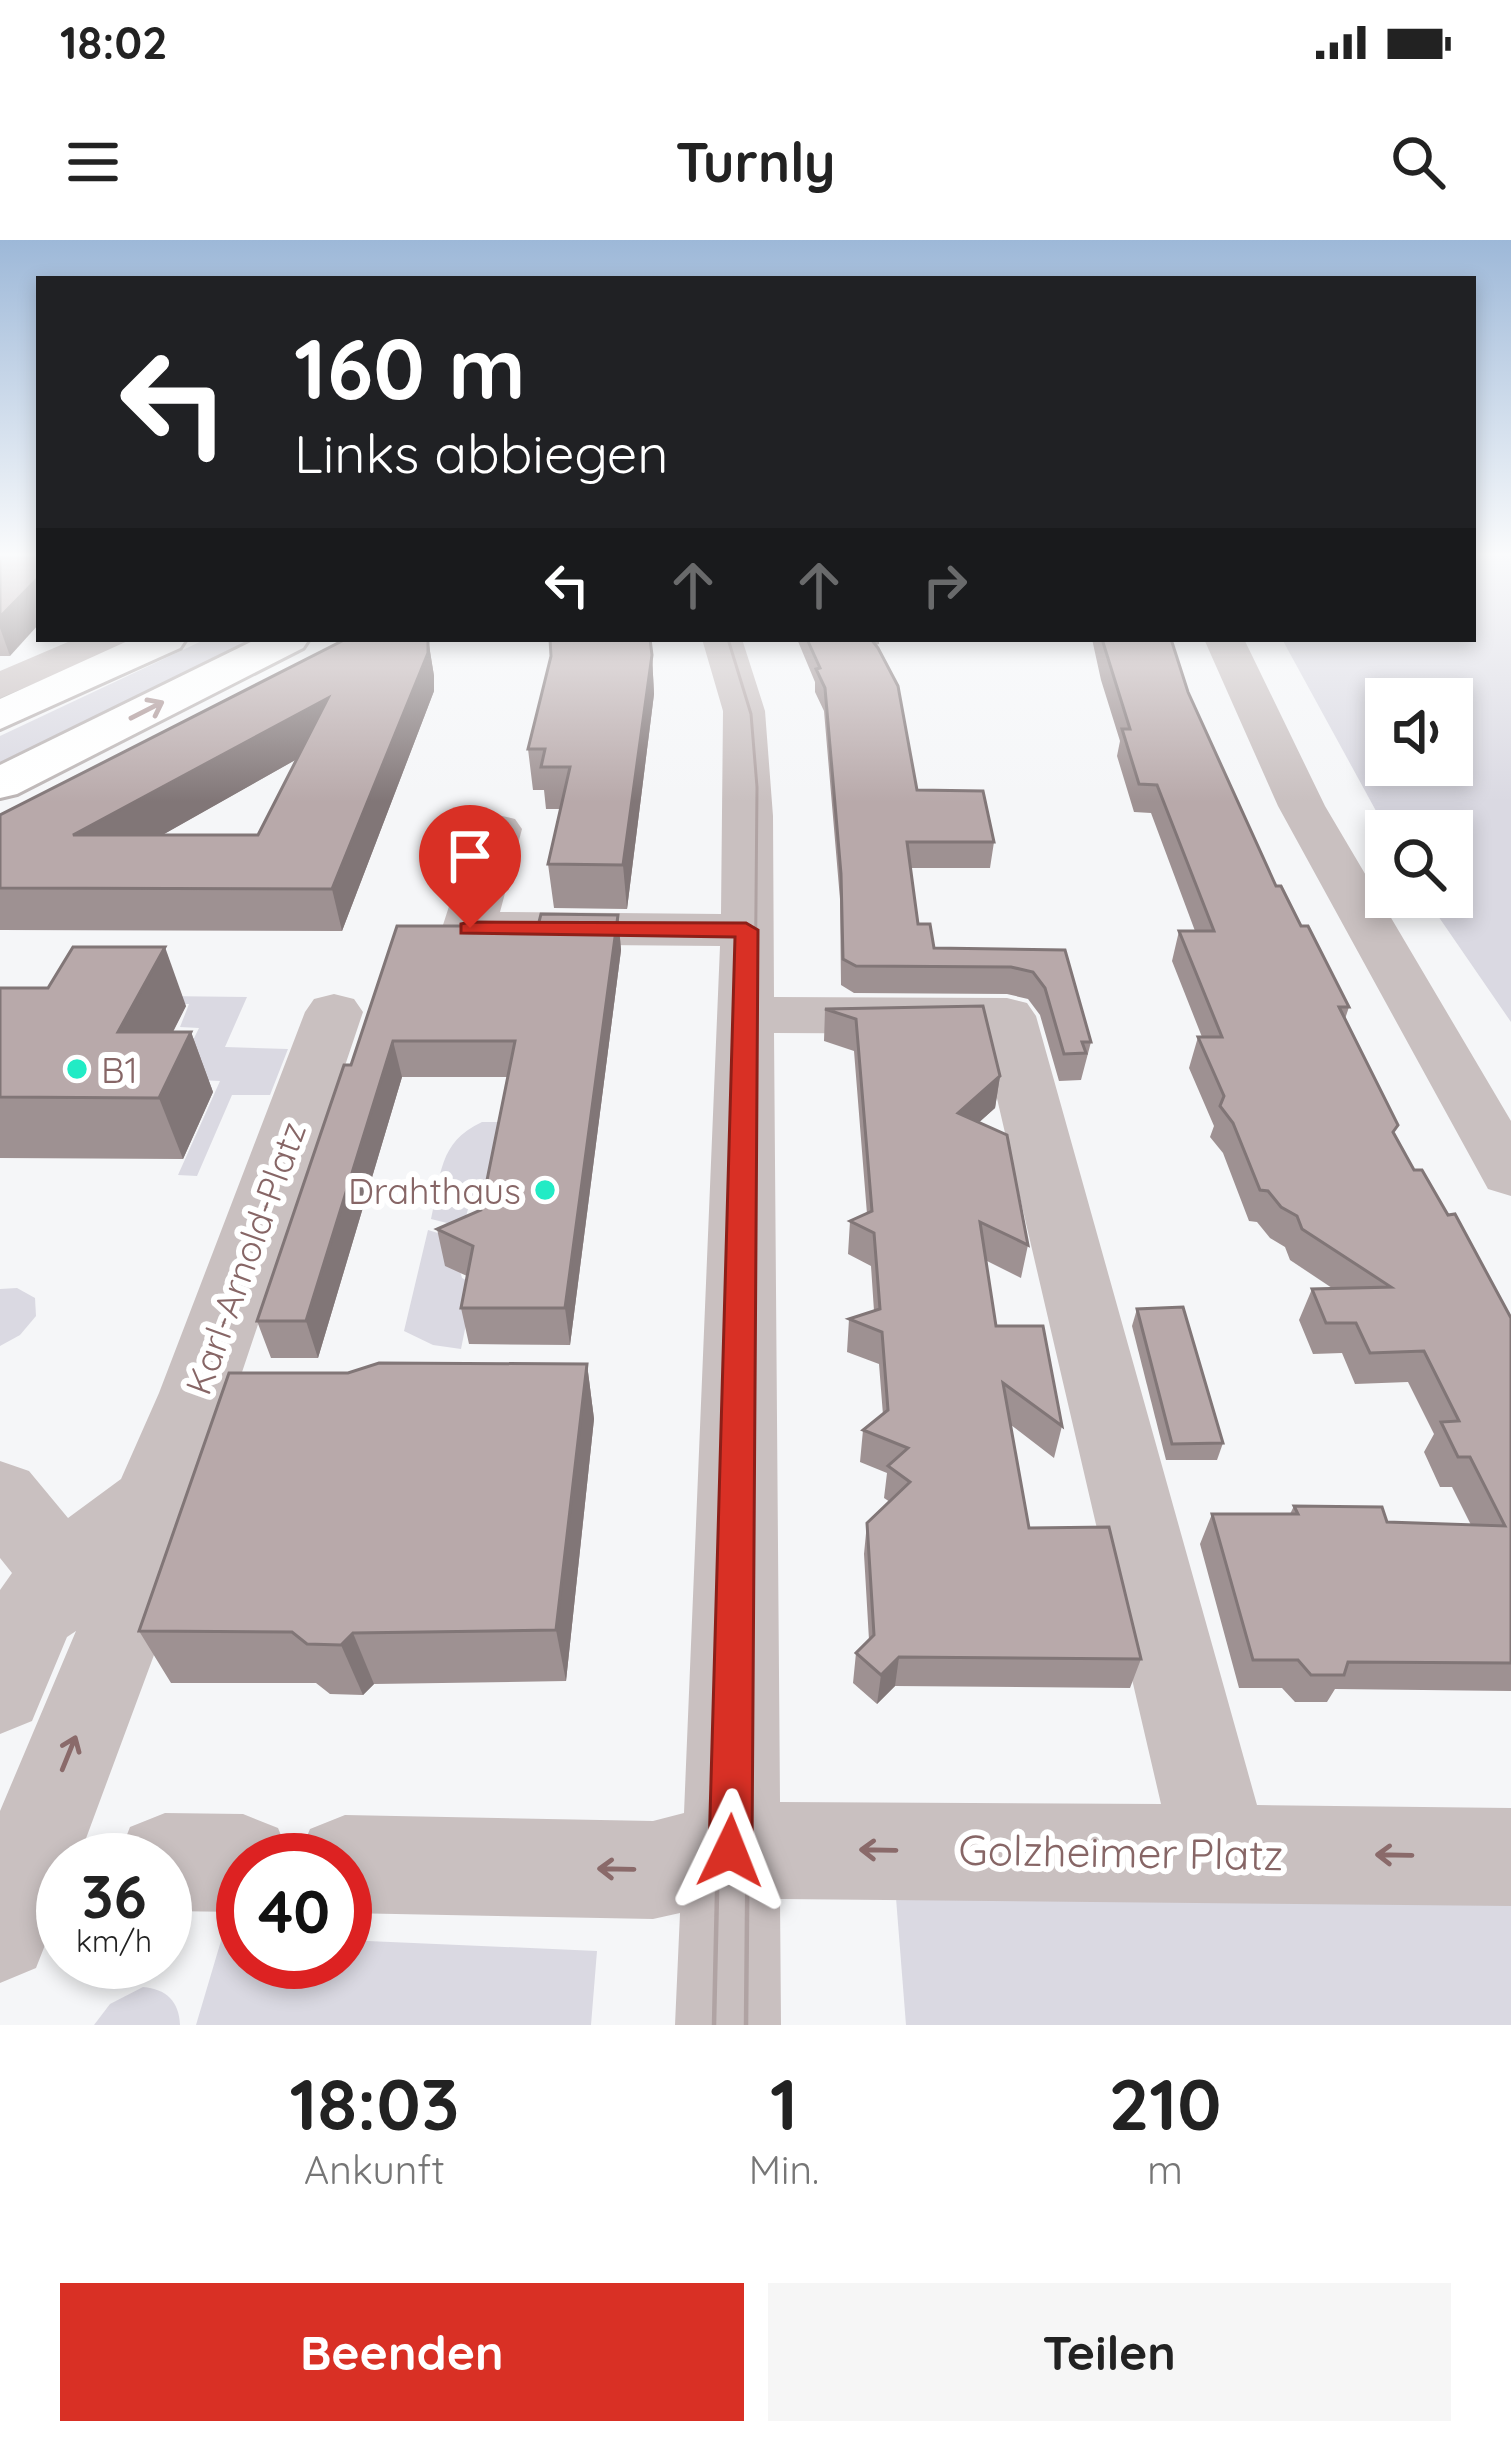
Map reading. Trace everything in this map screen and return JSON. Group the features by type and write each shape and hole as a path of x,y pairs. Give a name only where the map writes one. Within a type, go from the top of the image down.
{"highway":[{"path":"0,716 160,642"},
{"path":"0,784 283,642"}],"street":[{"path":"0,686 100,642"},
{"path":"723,642 744,711 748,753 728,2025"},
{"path":"1226,642 1241,685 1323,844 1456,1085 1511,1173"},
{"path":"499,829 470,928 1007,1016 1221,1853"},
{"name":"Karl-Arnold-Platz","path":"23,1879 91,1608 156,1539 158,1518 152,1503 229,1393 334,1012"},
{"path":"0,1496 91,1608"},
{"name":"Karl-Arnold-Platz","path":"0,1690 34,1612 91,1608"},
{"path":"372,1865 653,1870 730,1851"},
{"name":"Golzheimer Platz","path":"730,1851 1511,1856"}],"shaded area":[{"path":"1476,635 1511,635 1511,1022 1439,918 1473,918 1473,810 1376,810 1284,642 1476,642"},
{"path":"200,642 247,642 119,712 0,769 0,736"},
{"path":"161,996 247,997 225,1047 288,1049 270,1095 232,1095 197,1176 178,1175 220,1081 174,1079 199,1028 180,1027 189,1004 157,1004"},
{"path":"482,1122 505,1122 489,1206 470,1202 463,1227 431,1219 449,1150"},
{"path":"428,1230 451,1237 462,1278 474,1284 461,1349 433,1345 404,1331"},
{"path":"17,1288 35,1298 36,1316 20,1335 0,1346 0,1289"},
{"path":"1511,1897 1511,2025 906,2025 896,1898"},
{"path":"372,1941 597,1951 591,2025 196,2025 216,1958 216,1989 372,1989"},
{"path":"139,1989 158,1990 177,2009 180,2025 94,2025 110,2004"}],"building":[{"path":"340,642 428,642 428,653 332,889 0,888 0,815","holes":["328,698 258,835 73,835"]},
{"path":"550,642 650,642 623,865 548,864 570,767 541,767 545,749 528,749 551,656"},
{"path":"808,642 873,642 898,686 917,790 983,791 994,842 907,842 918,924 930,924 934,948 1065,950 1091,1042 1082,1042 1086,1053 1064,1054 1045,988 1033,972 1011,967 856,966 843,959 841,874 825,688 816,669 820,668"},
{"path":"1103,642 1172,642 1188,692 1276,886 1281,886 1301,926 1308,926 1349,1007 1339,1007 1398,1125 1393,1132 1448,1215 1455,1214 1511,1318 1511,1663 1348,1662 1344,1675 1311,1675 1298,1660 1253,1660 1212,1514 1298,1514 1294,1506 1382,1507 1387,1522 1505,1526 1470,1457 1458,1457 1441,1422 1459,1421 1424,1351 1370,1353 1356,1323 1326,1323 1312,1289 1391,1287 1302,1229 1297,1216 1281,1207 1268,1191 1260,1190 1233,1123 1220,1106 1224,1096 1198,1037 1222,1037 1179,931 1214,931 1157,785 1139,784 1122,729 1130,729"},
{"path":"541,914 618,915 565,1308 461,1308 473,1246 437,1229 481,1210 515,1041 393,1041 306,1321 257,1321 397,926 538,926"},
{"path":"73,947 165,947 118,1032 191,1032 159,1098 0,1097 0,988 48,988"},
{"path":"983,1006 1000,1076 958,1113 1007,1135 1028,1245 980,1222 996,1326 1043,1326 1062,1426 1003,1383 1029,1528 1109,1527 1141,1659 899,1657 881,1675 856,1653 874,1635 867,1523 910,1482 888,1466 908,1448 863,1430 888,1410 882,1332 849,1319 880,1309 874,1233 850,1221 872,1211 856,1019 825,1009"},
{"path":"1183,1307 1223,1443 1172,1444 1137,1309"},
{"path":"379,1363 587,1364 556,1630 353,1633 341,1645 307,1644 292,1632 139,1631 229,1373 348,1373"}],"tram line":[{"path":"729,642 751,714 757,787 750,1589"},
{"path":"723,1589 736,1013"},
{"path":"714,2025 724,1586"},
{"path":"746,2025 750,1586"}],"place":[{"name":"B1","path":"77,1069"},
{"name":"Drahthaus","path":"545,1190"}],"route":[{"path":"470,928 746,930 730,1851"}]}
